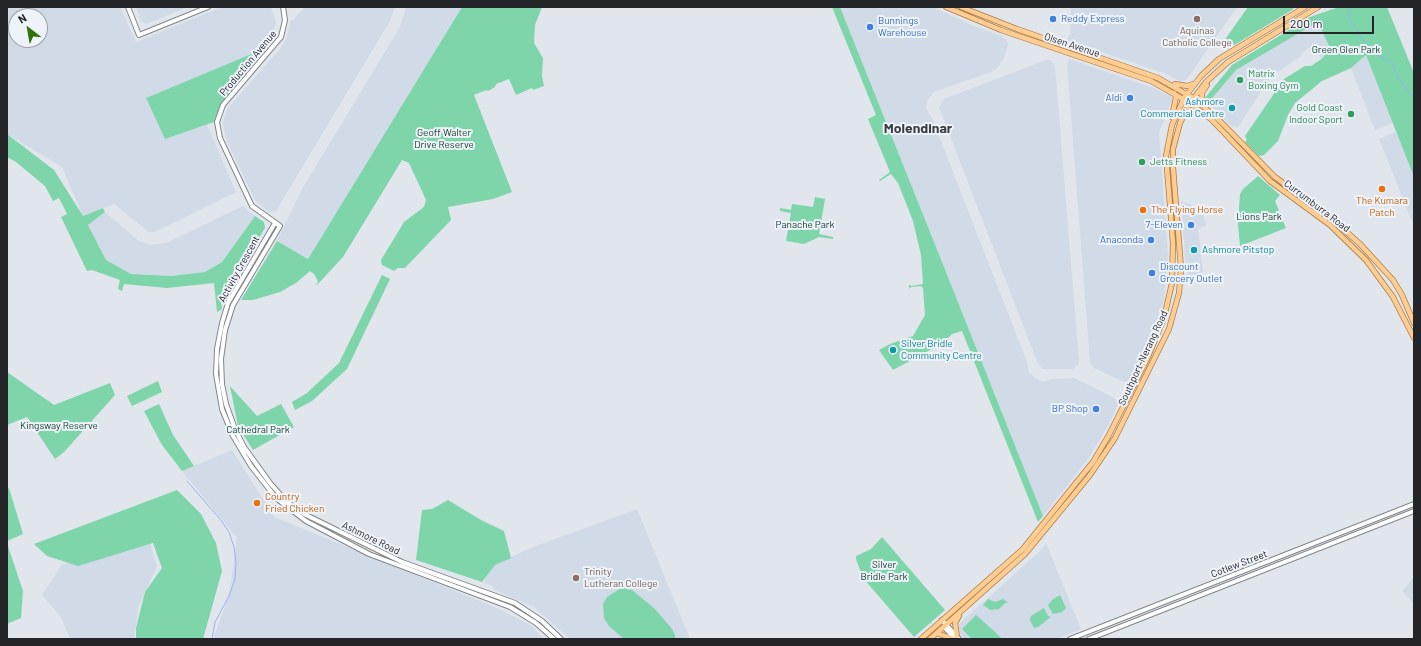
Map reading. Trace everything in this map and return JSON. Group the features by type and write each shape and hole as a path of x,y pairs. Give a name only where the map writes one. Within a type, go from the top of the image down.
{"main road":[{"path":"128,7 139,35 208,7"},
{"name":"Production Avenue","path":"280,226 252,206 220,138 217,122 223,105 281,37 285,20 283,7"},
{"name":"Olsen Avenue","path":"946,7 979,22 1019,37 1151,81 1174,92 1190,102"},
{"name":"Olsen Avenue","path":"961,7 1170,83 1193,98"},
{"name":"Southport-Nerang Road","path":"921,639 1023,549 1087,470 1109,435 1148,357 1164,318 1172,283 1173,243 1166,156 1172,125 1187,93 1194,84 1221,58 1307,8 1318,7"},
{"name":"Southport-Nerang Road","path":"930,639 1025,554 1094,470 1115,438 1168,329 1179,293 1181,268 1173,156 1176,134 1184,112 1193,98 1212,76 1232,60 1307,8"},
{"path":"1019,37 1022,30"},
{"path":"1201,104 1200,100 1203,90 1232,60"},
{"path":"1170,83 1186,86 1194,84"},
{"path":"1172,125 1176,98 1174,92"},
{"name":"Currumburra Road","path":"1193,98 1225,125 1261,164 1292,191 1330,217 1361,245 1393,280 1414,323"},
{"name":"Currumburra Road","path":"1190,102 1222,130 1258,170 1279,188 1330,225 1366,260 1385,284 1414,338"},
{"path":"1184,112 1192,111 1204,114"},
{"path":"1166,156 1173,156"},
{"path":"1258,170 1261,164"},
{"name":"Activity Crescent","path":"219,396 216,368 217,349 226,310 275,223"},
{"name":"Activity Crescent","path":"224,396 221,372 222,348 225,330 233,305 280,226"},
{"path":"1409,311 1413,330 1412,333"},
{"name":"Ashmore Road","path":"219,396 229,430 244,455 269,491 291,512 369,554 516,610 536,623 554,639"},
{"name":"Ashmore Road","path":"224,396 230,418 244,446 270,483 285,500 298,510 325,525 402,562 515,603 542,621 561,639"},
{"name":"Cotlew Street","path":"1070,639 1414,504"},
{"name":"Cotlew Street","path":"1089,639 1414,511"},
{"path":"956,639 955,623 963,610"},
{"path":"941,621 956,639"},
{"path":"937,633 956,639"}],"shaded area":[{"path":"7,7 120,7 136,42 222,7 271,7 276,22 273,35 252,55 146,98 165,138 207,125 236,192 155,232 149,232 114,204 83,216 62,167 7,134"},
{"path":"136,7 188,7 146,24 141,21"},
{"path":"305,7 395,7 390,21 276,211 269,212 255,200 226,139 223,123 227,109 281,48 287,37 291,20 293,20"},
{"path":"406,7 462,7 308,259 277,241 301,191 400,27"},
{"path":"840,7 933,7 974,26 1002,36 1007,41 1008,45 1003,60 997,68 993,71 934,92 928,99 926,109 932,118 1027,362 1029,373 1043,382 1053,379 1074,378 1111,396 1119,402 1109,424 1088,459 1043,516"},
{"path":"1071,7 1237,7 1214,40 1210,41 1212,43 1187,79 1181,82 1167,74 1066,40 1070,34"},
{"path":"1318,22 1329,46 1323,58 1321,59 1317,51 1310,47 1303,52 1300,57 1271,76 1238,127 1231,126 1208,103 1236,70"},
{"path":"1366,55 1393,123 1375,130 1351,68"},
{"path":"1069,59 1151,87 1171,96 1172,100 1159,133 1168,255 1164,300 1149,344 1132,379 1127,383 1094,368 1090,362 1067,64"},
{"path":"1046,60 1050,60 1055,66 1079,362 1073,369 1043,369 1038,364 939,107 944,99"},
{"path":"1396,132 1414,177 1414,226 1379,139"},
{"name":"Ashmore Pitstop","path":"1181,201 1194,206 1194,209 1202,207 1206,226 1198,228 1203,272 1189,277 1186,270"},
{"path":"243,206 255,216 222,262 205,272 171,276 131,274 106,260 88,225 105,212 139,241 152,245 166,243"},
{"path":"232,450 274,517 499,609 532,626 543,639 213,639 229,596 237,538 182,471"},
{"name":"Trinity Lutheran College","path":"637,509 690,639 570,639 534,607 495,590 491,585 484,583 488,572 495,565 528,549"},
{"path":"149,540 157,566 138,608 134,639 70,639 61,617 42,595 62,565"},
{"path":"1046,543 1081,629 1057,639 964,639 959,632 959,624 1040,551"},
{"path":"1414,577 1414,604 1402,591"}],"green space":[{"name":"Geoff Walter Drive Reserve","path":"462,7 542,7 535,25 534,43 543,58 542,76 544,86 533,90 532,88 516,95 509,79 496,84 495,87 488,91 486,90 474,95 512,192 493,199 448,207 451,220 405,268 398,268 394,271 382,265 381,260 404,222 424,207 426,200 409,163 402,160 343,257 316,286 318,281 314,274 310,271 296,283 280,292 253,300 241,300 277,241 308,259"},
{"path":"832,7 840,7 946,272 1043,516 1038,522 962,331 952,334 943,343 893,370 879,350 890,344 913,336 925,315 923,288 921,286 911,287 909,289 909,284 911,286 923,284 921,255 913,221 898,183 891,174 880,181 879,180 890,172 868,119 876,115"},
{"path":"1248,7 1295,7 1236,44 1229,47 1224,47 1222,39 1224,41"},
{"name":"Green Glen Park","path":"1339,7 1387,7 1414,73 1414,177 1366,55 1351,68 1322,81 1295,103 1288,115 1278,141 1264,155 1259,156 1245,142 1247,140 1245,136 1284,79 1305,66 1311,66 1323,58 1329,46 1318,22 1236,70 1208,103 1204,99 1232,65 1310,17"},
{"path":"254,53 259,58 219,108 214,122 165,139 146,98"},
{"path":"7,134 54,170 83,216 103,208 105,212 88,225 106,260 131,274 171,276 205,272 222,262 255,216 264,222 265,228 221,301 222,309 217,312 214,283 167,288 124,284 122,291 118,289 120,280 92,270 87,271 61,217 67,214 59,198 53,201 45,186 16,162 7,157"},
{"name":"Lions Park","path":"1258,176 1280,195 1275,201 1286,228 1240,246 1238,224 1240,194 1243,189"},
{"name":"Panache Park","path":"815,197 825,199 819,234 833,237 833,239 819,237 804,244 786,241 791,213 780,211 780,208 791,210 792,204 813,207"},
{"path":"382,275 390,279 347,369 312,401 295,410 292,402 307,393 339,363"},
{"name":"Kingsway Reserve","path":"7,372 54,405 110,383 115,395 64,452 55,459 27,417 7,425"},
{"path":"158,381 162,392 132,406 127,396"},
{"name":"Cathedral Park","path":"230,386 257,416 281,404 294,427 253,450 238,426"},
{"path":"159,404 173,435 194,466 182,471 162,445 144,411"},
{"path":"9,488 23,534 7,541 7,489"},
{"path":"177,490 201,514 216,543 222,571 203,639 136,639 136,628 145,592 162,568 153,543 78,566 47,556 34,544"},
{"path":"448,500 481,520 504,531 511,558 495,565 482,582 416,560 422,510 432,509"},
{"name":"Silver Bridle Park","path":"882,537 945,610 914,637 863,578 856,559 856,556 871,549"},
{"path":"7,543 23,591 21,618 7,624"},
{"path":"621,588 632,590 655,609 672,629 675,639 624,639 609,626 604,618 603,604 607,597"},
{"path":"1060,595 1066,608 1062,612 1053,614 1048,605 1053,599"},
{"path":"988,599 995,602 1003,599 1008,603 1005,603 999,609 990,610 983,605"},
{"path":"1044,608 1048,616 1051,617 1038,627 1034,628 1030,620 1031,616"},
{"path":"976,615 1002,639 972,639 962,629"}],"waterway":[{"path":"1349,7 1349,18 1361,37 1377,55 1392,63 1398,77 1414,98"},
{"path":"187,481 220,519 229,532 234,547 236,563 235,579 229,596 215,622 212,639"}],"place":[{"name":"Reddy Express","path":"1053,19"},
{"name":"Aquinas Catholic College","path":"1197,19"},
{"name":"Bunnings Warehouse","path":"870,27"},
{"name":"Matrix Boxing Gym","path":"1240,80"},
{"name":"Aldi","path":"1130,98"},
{"name":"Ashmore Commercial Centre","path":"1232,108"},
{"name":"Gold Coast Indoor Sport","path":"1351,114"},
{"name":"Jetts Fitness","path":"1142,162"},
{"name":"The Kumara Patch","path":"1382,189"},
{"name":"The Flying Horse","path":"1143,210"},
{"name":"7-Eleven","path":"1191,225"},
{"name":"Anaconda","path":"1151,240"},
{"name":"Ashmore Pitstop","path":"1194,250"},
{"name":"Discount Grocery Outlet","path":"1152,273"},
{"name":"Silver Bridle Community Centre","path":"893,350"},
{"name":"BP Shop","path":"1096,409"},
{"name":"Country Fried Chicken","path":"257,503"},
{"name":"Trinity Lutheran College","path":"576,578"}],"district":[{"name":"Molendinar","path":"918,128"}]}
